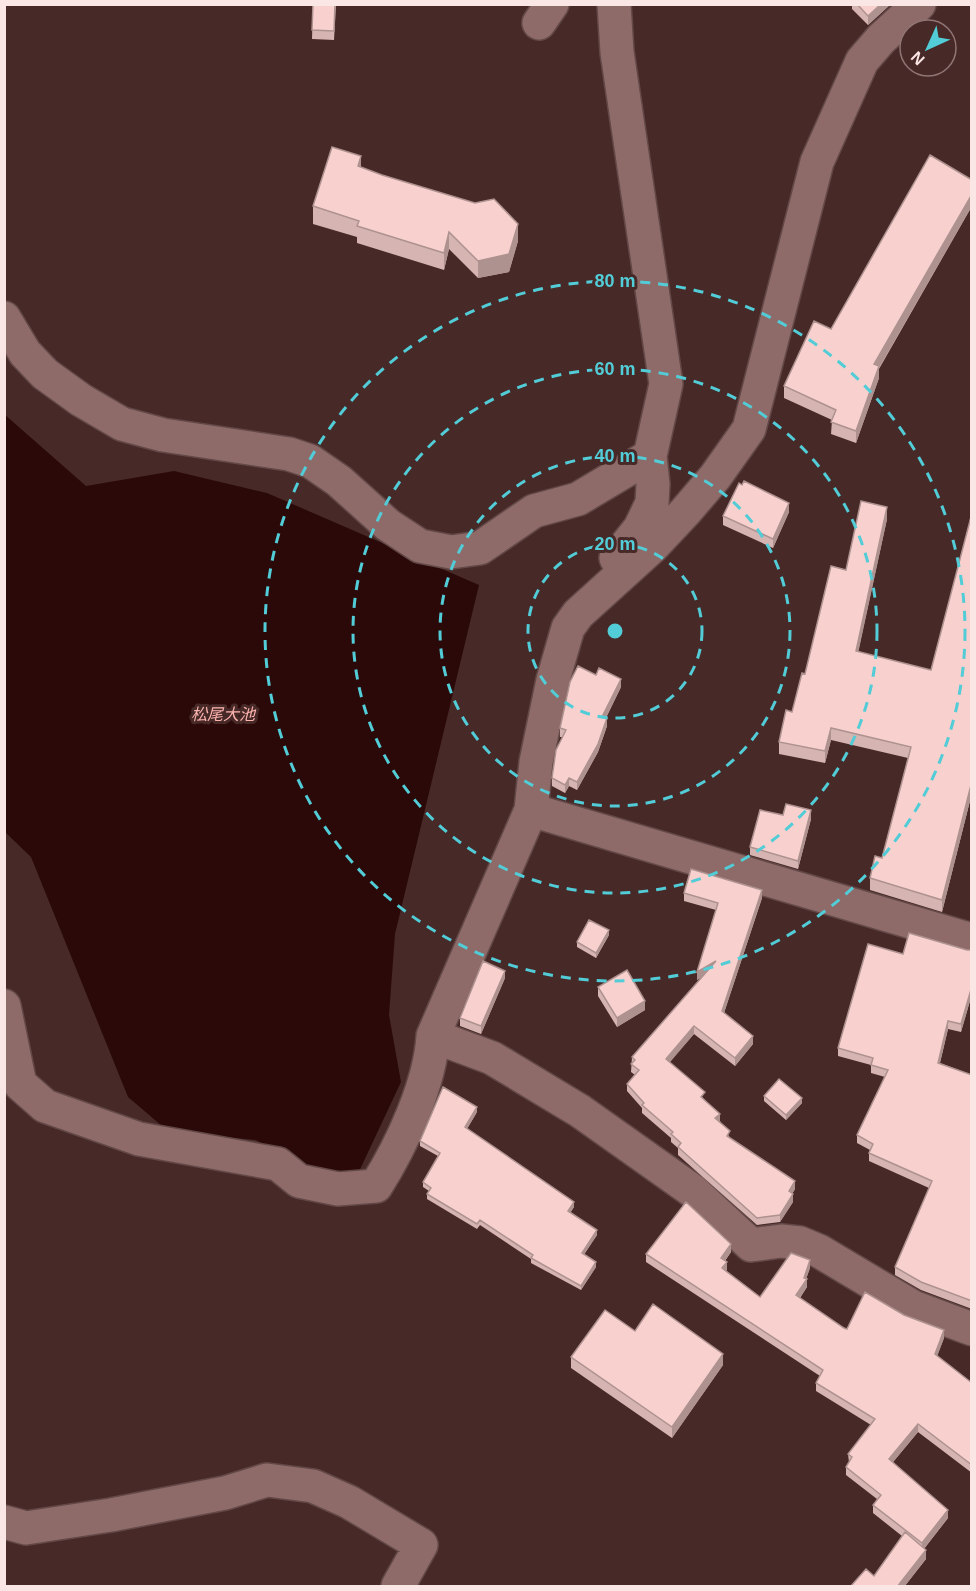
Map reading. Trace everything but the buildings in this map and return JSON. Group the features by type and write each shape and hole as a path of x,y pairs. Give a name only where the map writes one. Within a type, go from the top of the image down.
{"street":[{"path":"588,604 592,591 640,528 652,503 654,484 650,456 666,384 617,52 614,4"},
{"path":"4,1006 12,1092 139,1139 278,1164 299,1181 338,1189 376,1186 418,1097 431,1061 433,1036 531,810 536,762 562,645 568,628 588,604 653,546 685,512 715,477 749,429 817,162 862,62 881,39 919,4"},
{"path":"4,318 26,353 45,374 81,400 122,424 163,435 289,454 310,461 339,481 388,525 420,546 450,552 480,548 534,511 578,499 650,456"},
{"path":"531,810 972,939"},
{"path":"433,1036 492,1058 580,1111 693,1191 751,1245 781,1241 800,1243 819,1251 913,1307 972,1329"},
{"path":"4,1522 26,1528 111,1515 225,1493 267,1480 314,1486 349,1502 421,1545 398,1587"}],"water":[{"name":"松尾大池","path":"4,414 86,486 174,471 267,493 479,585 395,934 389,1015 401,1082 355,1180 324,1178 256,1140 169,1132 128,1097 31,857 5,832"}]}
